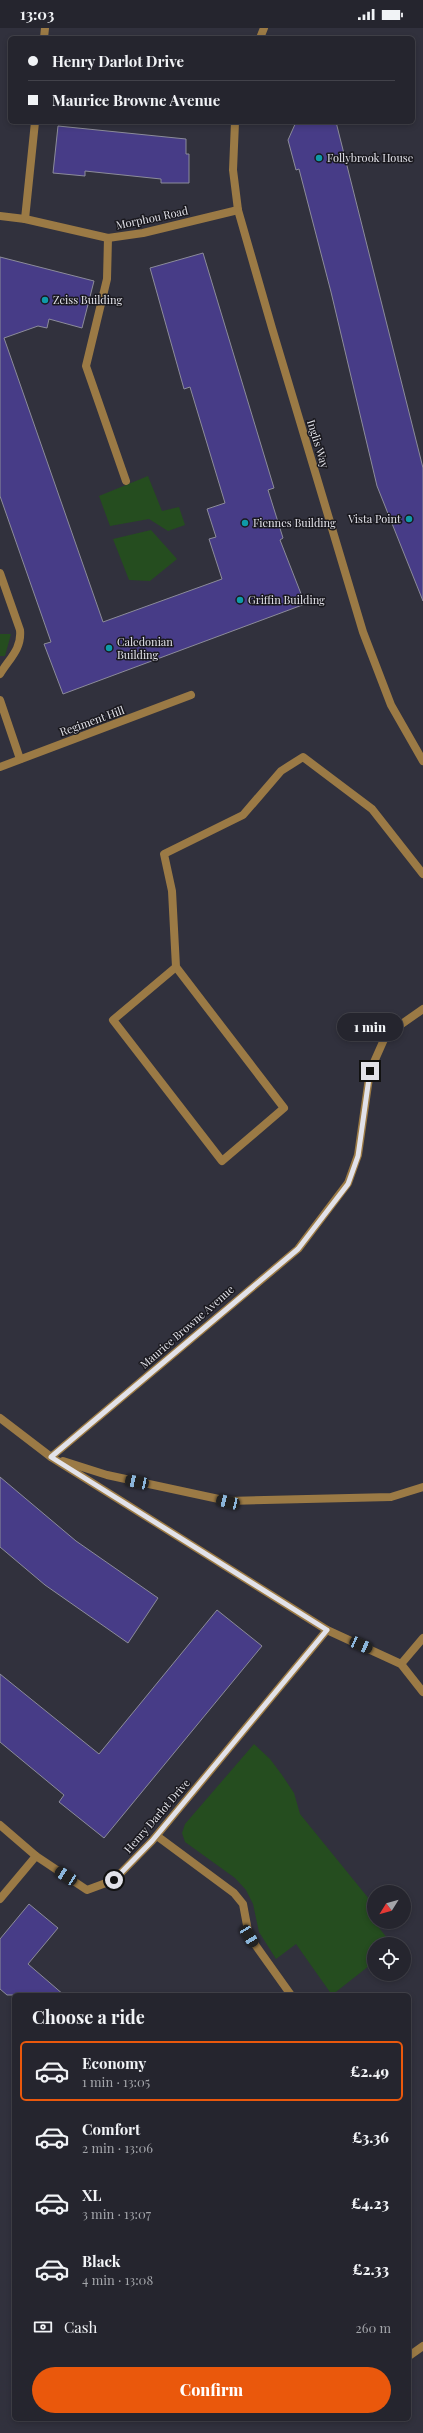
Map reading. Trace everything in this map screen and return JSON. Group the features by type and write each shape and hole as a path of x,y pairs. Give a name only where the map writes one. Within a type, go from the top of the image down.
{"street":[{"path":"26,219 35,124"},
{"name":"Inglis Way","path":"235,124 234,170 238,210 362,632 391,705 423,761"},
{"name":"Morphou Road","path":"0,216 26,219 108,238 144,233 238,210"},
{"path":"108,238 107,279 86,366 126,481"},
{"path":"0,573 20,630 21,639 14,655 0,674"},
{"name":"Regiment Hill","path":"0,766 191,695"},
{"path":"0,700 20,759"},
{"path":"176,967 113,1020 222,1161 284,1108 176,967 172,891 164,854 243,815 281,771 303,757 372,809 423,874"},
{"name":"Maurice Browne Avenue","path":"51,1457 298,1249 348,1184 358,1156 370,1071 386,1035 423,1009"},
{"path":"0,1418 51,1457 327,1630 401,1664 423,1692"},
{"path":"51,1457 107,1475 228,1502 391,1497 423,1487"},
{"name":"Henry Darlot Drive","path":"0,1825 36,1856 87,1890 114,1880 157,1836 327,1630"},
{"path":"401,1664 423,1638"},
{"path":"157,1836 234,1893 243,1904 249,1936 291,1993"},
{"path":"0,1899 36,1856"},
{"path":"411,2355 423,2346"}],"green space":[{"path":"148,476 162,511 179,507 185,525 168,531 149,519 110,526 99,496"},
{"path":"151,530 177,559 150,581 129,580 113,539"},
{"path":"0,634 11,634 5,656 0,656"},
{"path":"254,1744 270,1759 294,1793 300,1814 367,1896 367,1929 380,1929 386,1937 367,1937 367,1968 335,1993 331,1993 296,1944 276,1959 259,1932 253,1904 246,1890 235,1878 185,1842 182,1833 185,1824"}],"building":[{"path":"295,124 337,124 423,468 423,601 377,486 331,292 299,169 296,170 288,140"},
{"path":"58,126 186,139 186,154 189,154 189,183 161,183 161,179 85,171 85,176 53,173"},
{"path":"203,253 274,488 268,490 283,538 280,540 305,604 63,694 44,644 51,642 0,496 0,257 94,281 82,328 49,319 47,328 38,326 4,338 103,622 222,579 209,539 216,537 207,509 225,503 190,387 184,389 150,268"},
{"path":"0,1477 76,1541 158,1598 128,1643 45,1585 0,1547"},
{"path":"217,1610 262,1646 104,1838 59,1802 64,1795 0,1742 0,1674 99,1754"},
{"path":"29,1904 58,1928 28,1964 62,1993 12,1993 12,1995 7,1995 0,1989 0,1939"}],"place":[{"name":"Follybrook House","path":"319,158"},
{"name":"Zeiss Building","path":"45,300"},
{"name":"Vista Point","path":"409,519"},
{"name":"Fiennes Building","path":"245,523"},
{"name":"Griffin Building","path":"240,600"},
{"name":"Caledonian Building","path":"109,648"}],"route":[{"path":"114,1880 152,1841 327,1630 51,1457 193,1338 240,1295 298,1249 348,1184 358,1156 370,1071"}]}
